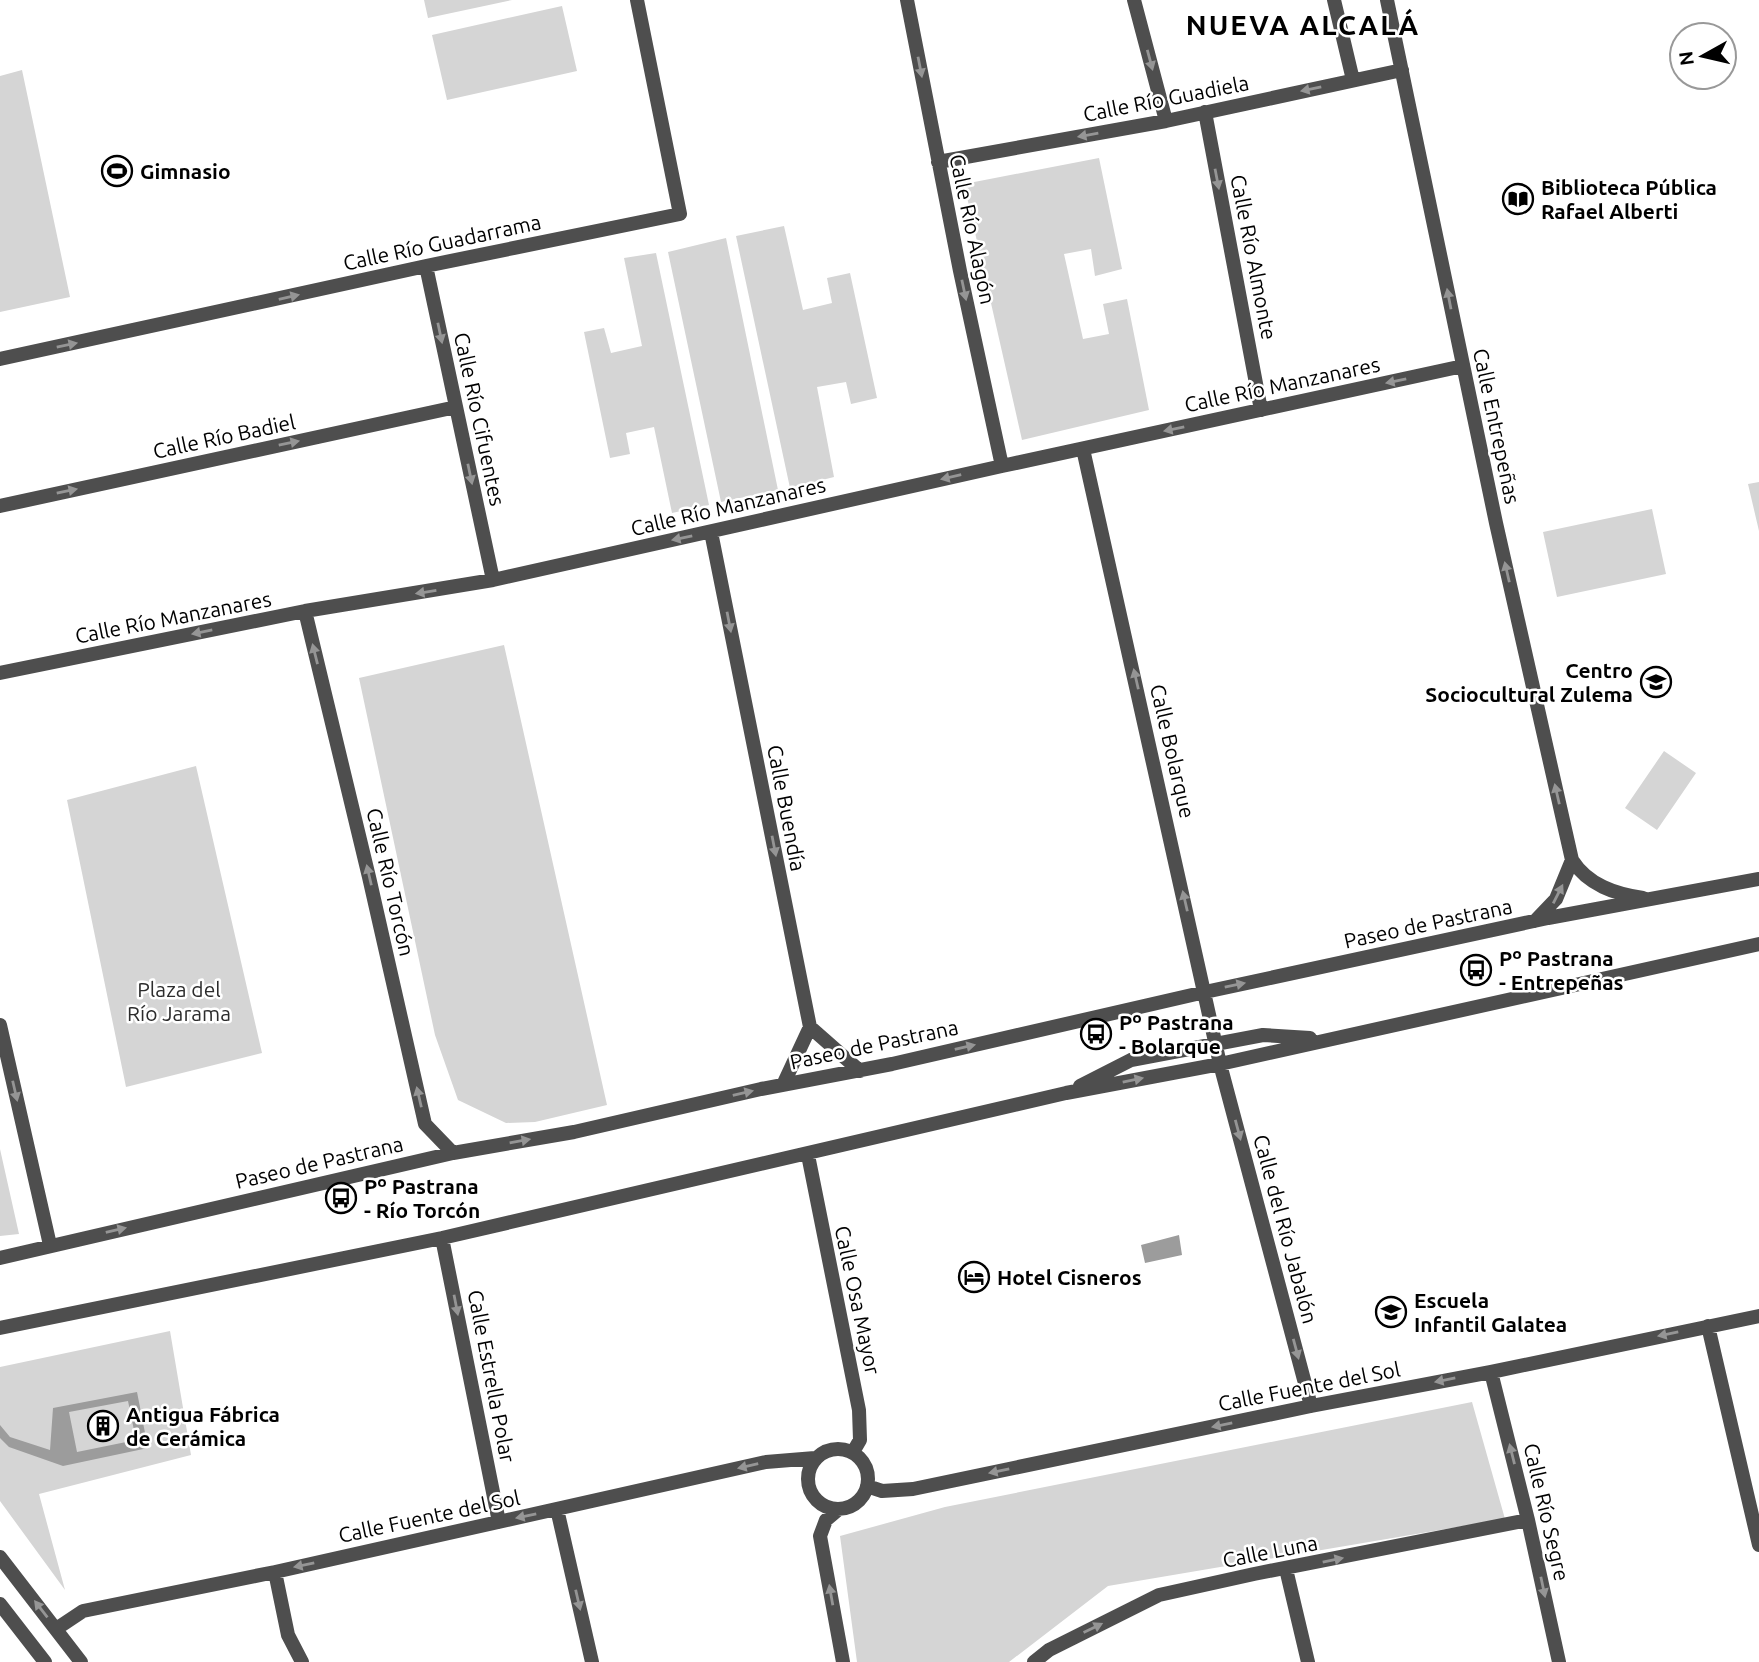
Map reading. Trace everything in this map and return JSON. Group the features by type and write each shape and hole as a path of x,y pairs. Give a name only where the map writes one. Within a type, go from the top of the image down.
{"street":[{"name":"Calle Río Guadarrama","path":"0,359 426,266 680,214 637,0"},
{"name":"Calle Río Alagón","path":"907,0 1002,466"},
{"path":"1134,0 1166,121"},
{"path":"1334,0 1353,80"},
{"name":"Calle Entrepeñas","path":"1387,0 1463,366 1572,860"},
{"name":"Calle Río Guadiela","path":"938,162 1166,121 1402,70"},
{"name":"Calle Río Almonte","path":"1205,112 1261,410"},
{"name":"Calle Río Cifuentes","path":"426,266 493,580"},
{"name":"Calle Río Manzanares","path":"0,673 305,611 493,580 1463,366"},
{"name":"Calle Río Badiel","path":"0,506 456,407"},
{"name":"Calle Bolarque","path":"1083,449 1220,1063"},
{"name":"Calle Buendía","path":"710,531 810,1027"},
{"name":"Calle Río Torcón","path":"305,611 425,1124 453,1153"},
{"path":"1534,922 1556,899 1572,860 1583,874 1605,888 1628,896 1655,899"},
{"name":"Paseo de Pastrana","path":"0,1258 453,1153 574,1132 1205,992 1534,922 1759,879"},
{"path":"0,1328 442,1238 1066,1093 1220,1063 1759,944"},
{"path":"0,1025 50,1245"},
{"path":"783,1085 810,1027 860,1070"},
{"path":"1066,1093 1131,1060 1263,1035 1331,1038"},
{"name":"Calle del Río Jabalón","path":"1220,1063 1311,1406"},
{"name":"Calle Osa Mayor","path":"808,1155 859,1410 860,1440 853,1452"},
{"name":"Calle Estrella Polar","path":"442,1238 499,1522"},
{"name":"Calle Fuente del Sol","path":"867,1486 881,1491 914,1489 1311,1406 1759,1317"},
{"path":"1709,1326 1759,1545"},
{"name":"Calle Río Segre","path":"1491,1372 1528,1520 1559,1662"},
{"path":"833,1449 853,1452 866,1466 867,1486 857,1503 839,1509 820,1503 809,1487 808,1477 815,1458 833,1449"},
{"name":"Calle Fuente del Sol","path":"56,1629 83,1611 275,1572 766,1462 815,1458"},
{"path":"557,1509 592,1662"},
{"path":"839,1509 826,1520 820,1536 843,1662"},
{"name":"Calle Luna","path":"1034,1662 1050,1656 1159,1595 1528,1520"},
{"path":"0,1557 81,1662"},
{"path":"1286,1569 1308,1662"},
{"path":"275,1572 288,1635 302,1662"},
{"path":"0,1604 45,1662"}],"green space":[{"path":"424,0 512,0 428,18"},
{"path":"562,6 577,71 447,100 432,35"},
{"path":"22,70 70,297 0,312 0,76"},
{"path":"1099,158 1122,269 1095,276 1091,249 1064,254 1083,339 1109,334 1103,304 1127,299 1149,410 1022,440 964,184"},
{"path":"784,226 803,310 832,303 827,278 850,273 877,398 851,404 846,382 817,387 834,477 790,488 736,236"},
{"path":"726,238 778,490 721,502 668,252"},
{"path":"656,253 709,505 672,513 654,427 626,433 630,454 610,458 584,332 604,328 611,353 642,346 624,258"},
{"path":"1759,482 1759,531 1748,484"},
{"path":"1652,509 1666,574 1557,597 1543,532"},
{"path":"504,645 607,1105 535,1122 506,1123 458,1100 435,1035 359,678"},
{"path":"1664,751 1696,773 1657,830 1625,808"},
{"name":"Plaza del Río Jarama","path":"196,766 262,1053 126,1087 67,800"},
{"path":"0,1149 19,1234 0,1236"},
{"path":"170,1331 191,1455 39,1494 65,1590 0,1501 0,1367"},
{"path":"1472,1402 1505,1519 1108,1586 1009,1662 857,1662 840,1536 945,1507"}],"shaded area":[{"path":"1179,1235 1182,1255 1145,1263 1141,1245"},
{"path":"137,1392 148,1448 63,1466 9,1447 0,1438 0,1425 10,1437 50,1450 53,1408","holes":["128,1401 136,1440 77,1452 69,1412"]}],"place":[{"name":"Gimnasio","path":"117,171"},
{"name":"Biblioteca Pública Rafael Alberti","path":"1518,199"},
{"name":"Centro Sociocultural Zulema","path":"1656,682"},
{"name":"Pº Pastrana - Entrepeñas","path":"1476,970"},
{"name":"Pº Pastrana - Bolarque","path":"1096,1034"},
{"name":"Pº Pastrana - Río Torcón","path":"341,1198"},
{"name":"Hotel Cisneros","path":"974,1277"},
{"name":"Escuela Infantil Galatea","path":"1391,1312"},
{"name":"Antigua Fábrica de Cerámica","path":"103,1426"}],"district":[{"name":"NUEVA ALCALÁ","path":"1303,24"}]}
